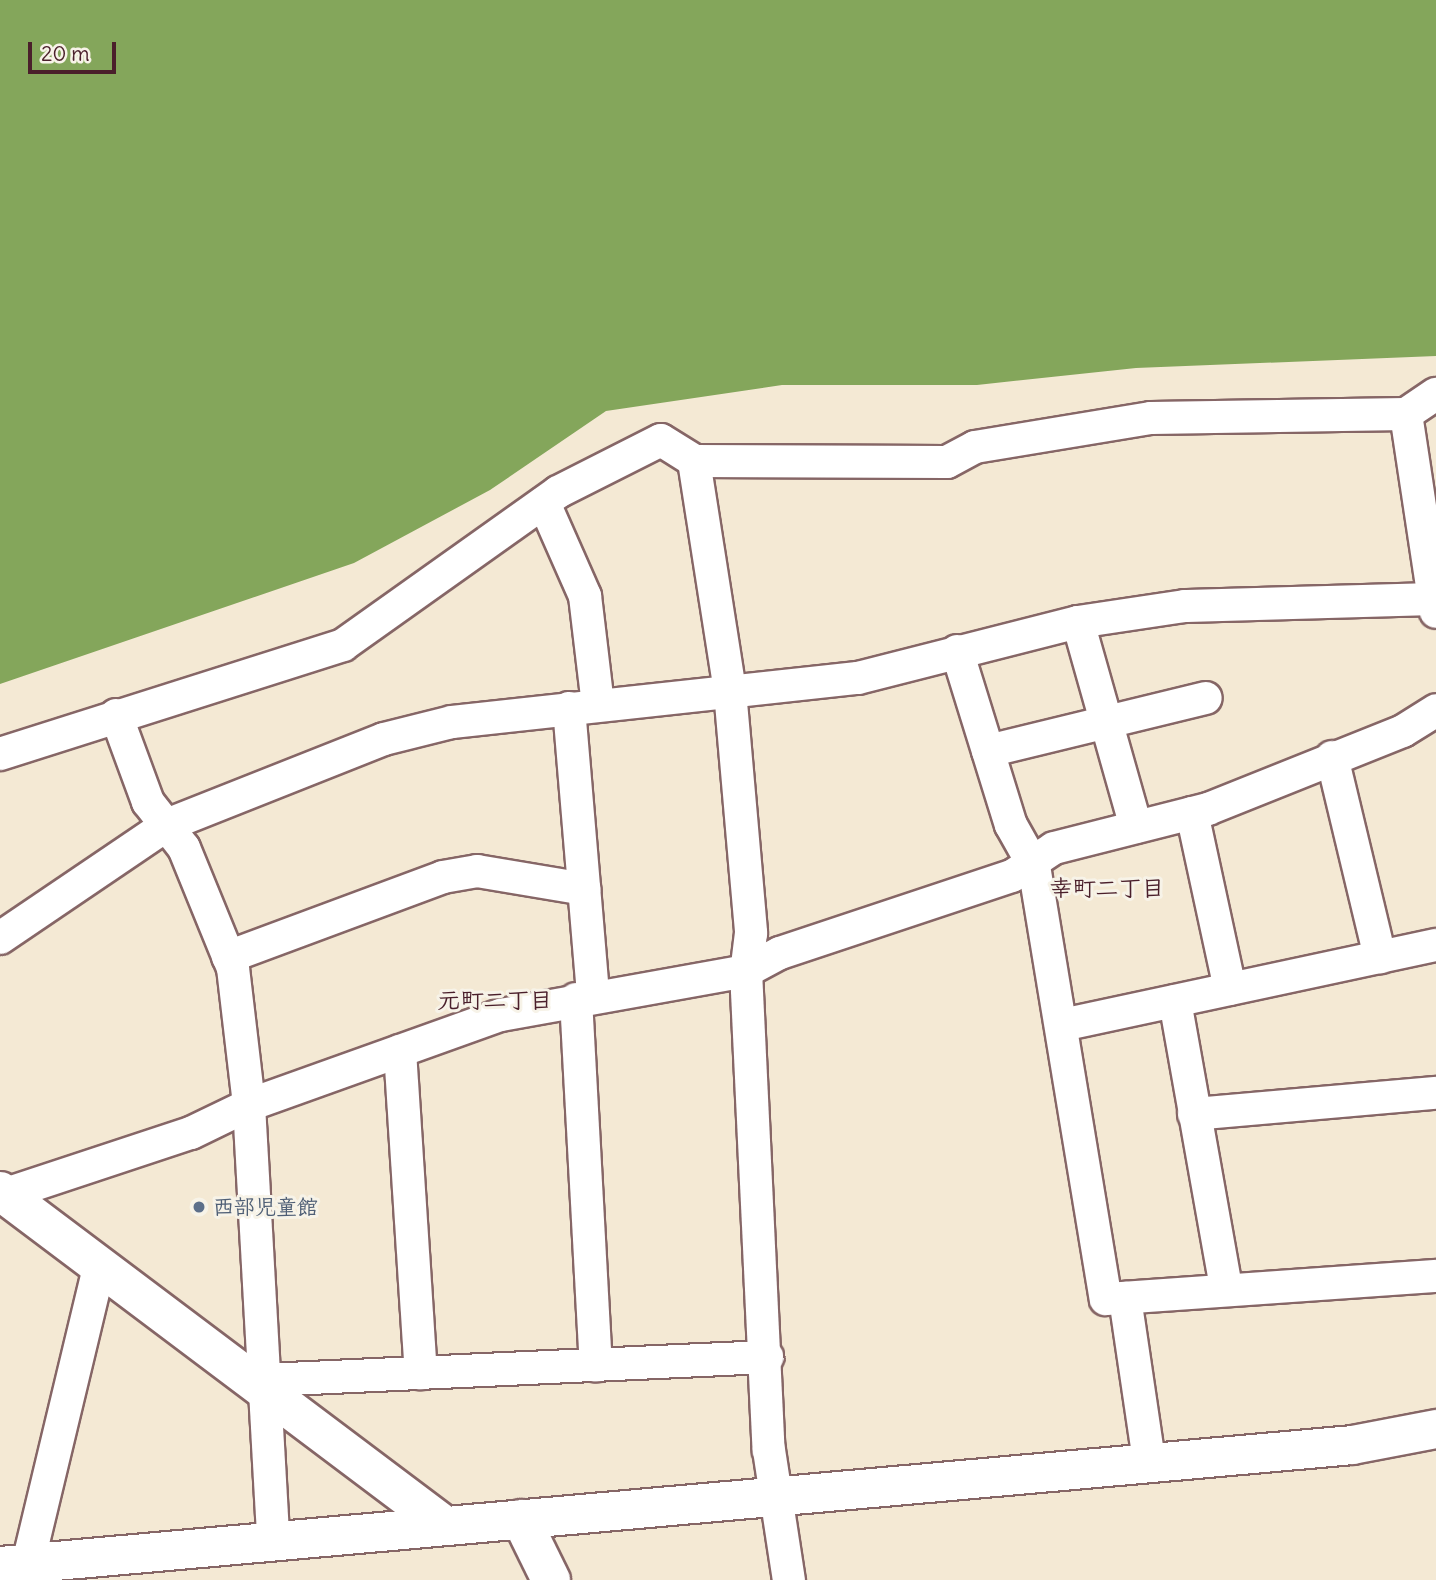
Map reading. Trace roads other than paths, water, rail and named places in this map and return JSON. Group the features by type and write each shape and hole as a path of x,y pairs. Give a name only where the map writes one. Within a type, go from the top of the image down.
{"street":[{"path":"0,754 343,645 544,503 661,440 694,461 947,461 975,447 1151,418 1406,414 1436,394"},
{"path":"0,938 167,825 384,739 452,722 858,678 1078,622 1185,606 1435,606 1406,414"},
{"path":"694,461 730,691 751,933 746,971 767,1357 769,1450 781,1495 789,1580"},
{"path":"544,503 585,596 584,997 596,1364"},
{"path":"1078,622 1136,827"},
{"path":"957,651 1011,825 1034,866 1106,1298 1226,1287 1436,1276"},
{"path":"988,751 1206,698"},
{"path":"2,1194 191,1133 249,1105 501,1015 584,997 746,971 780,953 1034,866 1054,848 1192,813 1403,731 1436,710"},
{"path":"116,715 148,802 184,848 228,957 249,1105 273,1540"},
{"path":"1332,757 1380,957"},
{"path":"1192,813 1230,989"},
{"path":"228,957 443,877 477,872 584,889"},
{"path":"1062,1025 1436,945"},
{"path":"1175,1001 1226,1287"},
{"path":"400,1051 421,1373"},
{"path":"1194,1114 1436,1093"},
{"path":"2,1194 264,1387 444,1525"},
{"path":"99,1267 18,1570 273,1540 1352,1445 1436,1429"},
{"path":"1125,1297 1149,1461"},
{"path":"264,1387 421,1373 767,1357"},
{"path":"521,1519 551,1580"}],"place":[{"name":"西部児童館","path":"199,1207"}],"district":[{"name":"幸町二丁目","path":"1107,888"},
{"name":"元町二丁目","path":"495,1000"}]}
